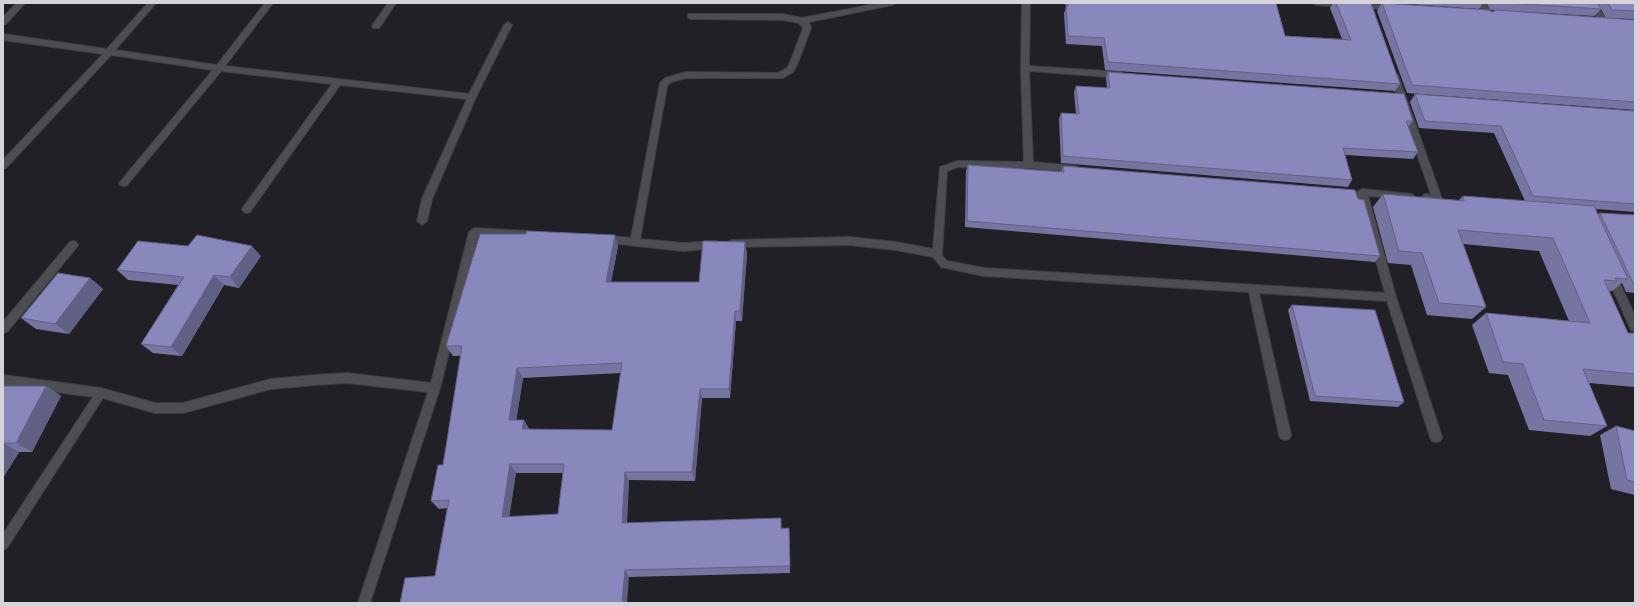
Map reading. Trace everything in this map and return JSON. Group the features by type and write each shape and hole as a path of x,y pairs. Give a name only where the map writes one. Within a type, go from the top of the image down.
{"street":[{"path":"3,22 21,3"},
{"path":"3,166 110,51 152,3"},
{"path":"124,183 219,68 269,3"},
{"path":"376,26 392,3"},
{"path":"691,16 783,17 802,20 892,3"},
{"path":"1026,3 1025,68 1029,165"},
{"path":"1317,3 1402,8"},
{"path":"1482,3 1487,15"},
{"path":"1592,3 1602,21"},
{"path":"635,241 663,86 668,80 686,75 780,76 790,70 796,59 807,28 807,25 802,20"},
{"path":"422,221 427,199 472,97 508,25"},
{"path":"3,37 110,51 219,68 472,97"},
{"path":"1025,68 1128,76"},
{"path":"1392,69 1441,199 1358,191 1436,437"},
{"path":"247,209 338,81"},
{"path":"1084,169 1029,165 958,164 943,169 938,254 939,259 949,266 984,272 1391,297"},
{"path":"364,603 435,388 474,232 535,235"},
{"path":"589,238 635,241 683,247 759,243 849,241 896,246 938,254"},
{"path":"3,329 73,245"},
{"path":"1610,270 1634,322"},
{"path":"1253,289 1285,435"},
{"path":"3,380 101,393 155,408 183,408 272,384 315,380 347,378 435,388"},
{"path":"3,544 101,393"}],"building":[{"path":"1068,3 1276,3 1285,36 1351,40 1336,3 1371,3 1400,84 1108,62 1104,38 1068,36 1066,6 1068,6"},
{"path":"1382,3 1489,10 1492,12 1496,10 1635,20 1635,102 1412,85"},
{"path":"1508,3 1597,3 1601,9"},
{"path":"1608,3 1635,3 1635,11 1612,10"},
{"path":"1108,72 1404,94 1413,121 1406,121 1418,152 1343,148 1352,180 1063,156 1061,113 1079,114 1076,86 1110,88"},
{"path":"1415,94 1635,111 1635,204 1533,196 1501,126 1425,121"},
{"path":"968,165 1064,172 1063,166 1355,190 1358,199 1364,200 1380,256 967,221"},
{"path":"1383,194 1464,201 1463,196 1594,206 1628,279 1615,278 1617,281 1604,280 1628,333 1635,333 1635,374 1583,369 1607,426 1544,420 1523,364 1503,362 1486,313 1590,323 1553,238 1458,230 1486,307 1439,303 1422,253 1399,251"},
{"path":"1600,213 1635,215 1635,285 1634,285"},
{"path":"527,231 615,235 606,282 699,282 703,241 745,242 740,311 735,311 729,389 700,389 692,472 625,472 622,523 781,518 781,529 789,528 790,566 625,570 622,603 400,603 405,578 435,576 449,500 431,501 438,465 443,465 462,346 446,346 480,234 526,234","holes":["622,363 612,430 522,429 524,420 509,420 517,368","510,464 564,464 558,514 502,517"]},
{"path":"197,235 252,246 230,277 214,275 171,347 141,344 184,277 117,270 138,241 188,246"},
{"path":"58,273 90,278 55,324 21,318"},
{"path":"1292,305 1375,310 1404,402 1315,396"},
{"path":"3,386 46,386 16,443 3,443"},
{"path":"1616,426 1635,431 1635,482 1627,480"}]}
